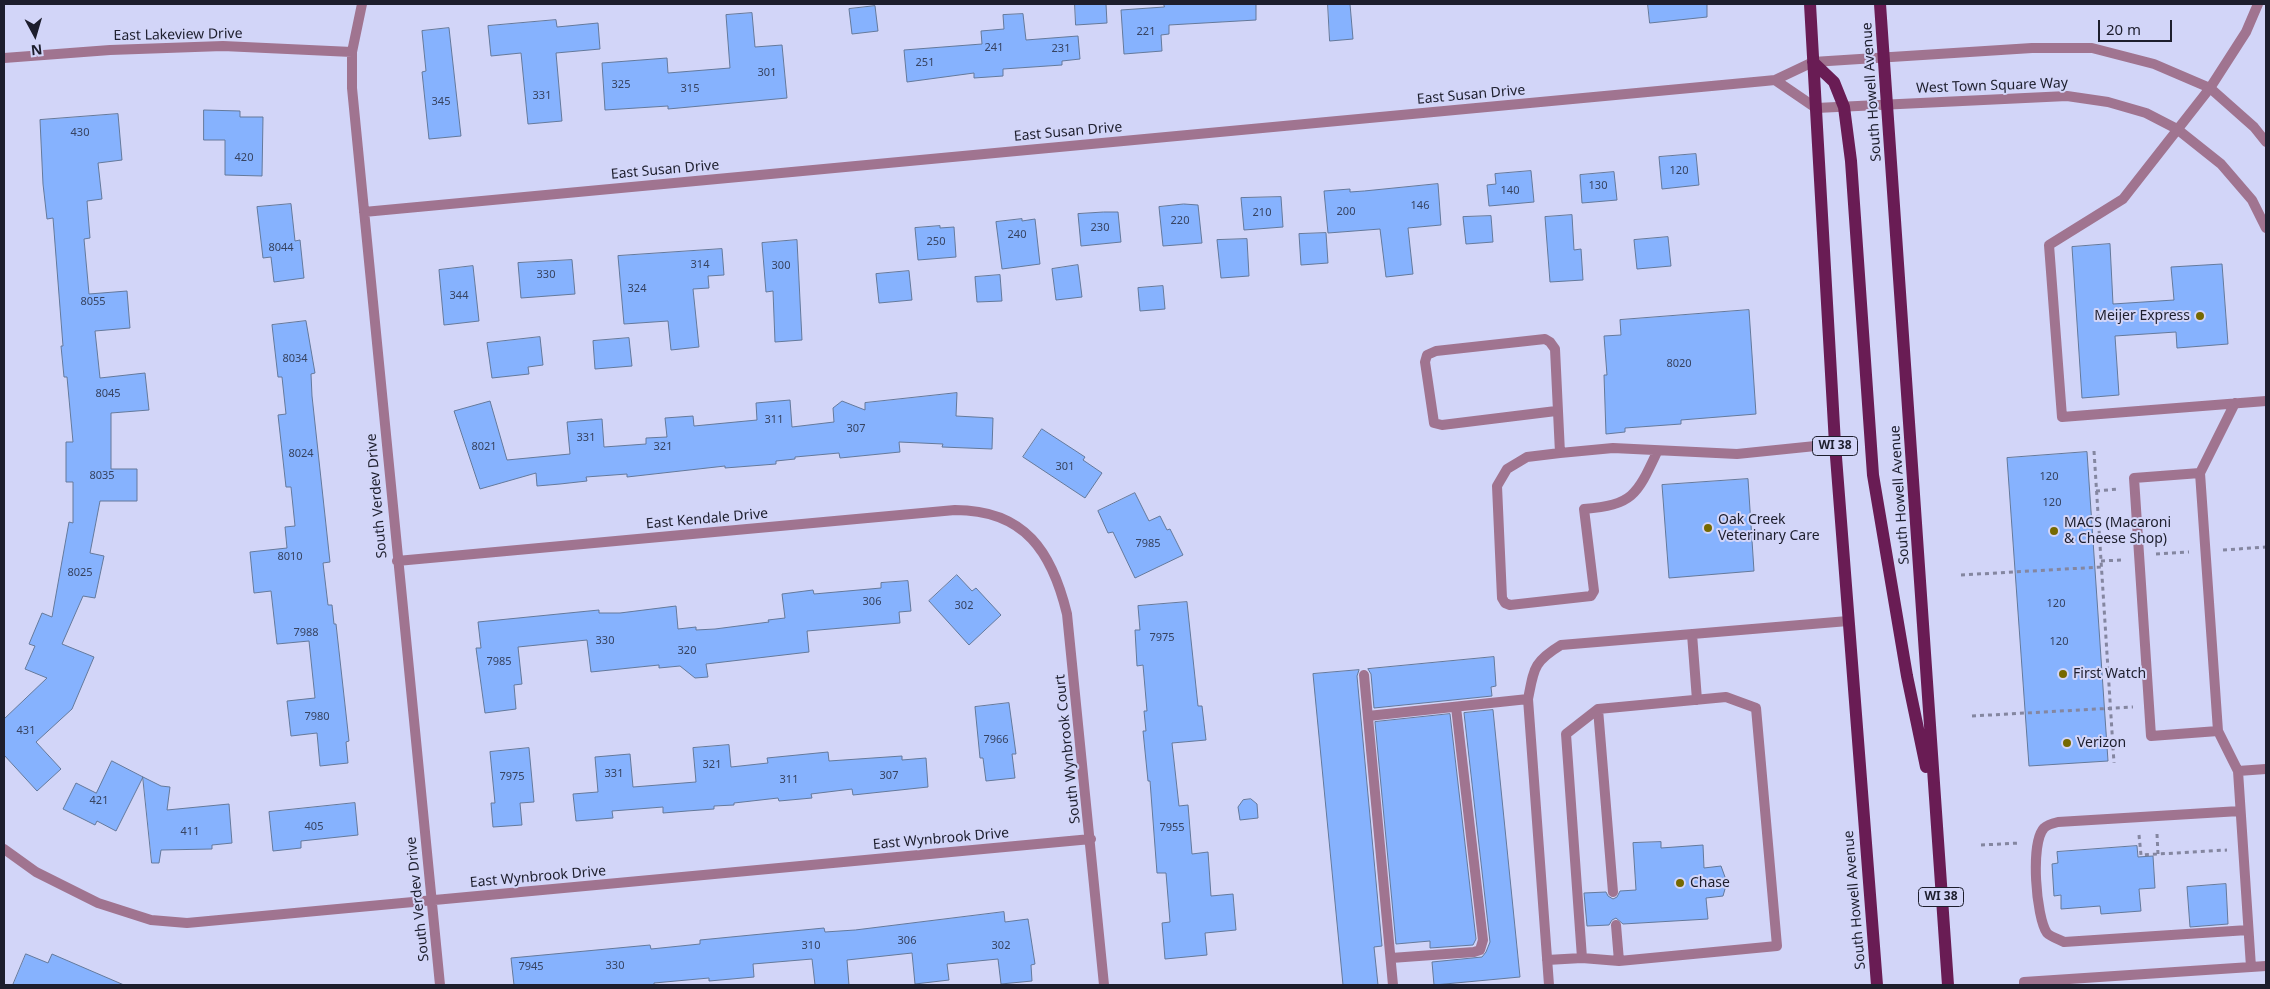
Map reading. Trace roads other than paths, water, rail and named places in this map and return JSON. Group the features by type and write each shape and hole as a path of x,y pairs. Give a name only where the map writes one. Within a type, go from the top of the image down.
{"main road":[{"name":"South Howell Avenue","path":"1810,4 1835,444 1878,985"},
{"name":"South Howell Avenue","path":"1880,4 1948,985"},
{"path":"1814,62 1834,82 1844,107 1852,161 1873,475 1906,676 1935,809"}],"street":[{"name":"South Verdev Drive","path":"362,4 352,52 352,88 440,985"},
{"path":"2258,4 2246,32 2210,88 2123,198 2049,245 2062,417 2266,401"},
{"name":"East Lakeview Drive","path":"4,58 110,50 223,46 352,52"},
{"path":"1814,62 2032,48 2092,48 2154,64 2210,88 2254,127 2266,142"},
{"name":"East Susan Drive","path":"364,212 1775,80 1814,62"},
{"path":"1775,80 1816,108"},
{"name":"West Town Square Way","path":"1816,108 2067,96 2108,102 2146,113 2178,129 2221,164 2252,200 2266,228"},
{"path":"1556,411 1442,425 1434,423 1425,362 1428,355 1436,351 1545,339 1550,342 1555,349 1556,411 1560,453"},
{"path":"2236,403 2200,473 2218,731 2238,771 2251,967"},
{"path":"1657,452 1643,483 1630,498 1611,507 1584,509 1594,591 1591,596 1510,605 1506,603 1502,598 1497,486 1507,469 1527,457 1613,448 1657,452 1737,454 1835,444"},
{"path":"2200,473 2134,478 2151,736 2218,731"},
{"name":"East Kendale Drive","path":"397,562 954,510 984,512 1018,526"},
{"name":"South Wynbrook Court","path":"1018,526 1036,543 1051,564 1061,590 1067,614 1091,839 1104,985"},
{"path":"1549,985 1528,699 1534,668 1546,655 1562,645 1848,621"},
{"path":"1692,634 1697,700"},
{"path":"1364,675 1393,985"},
{"path":"1547,960 1582,958 1619,961 1776,946 1756,708 1726,697 1598,709 1566,734 1582,958"},
{"path":"1368,716 1528,699"},
{"path":"1391,958 1474,952 1480,950 1483,940 1456,707"},
{"path":"1598,709 1613,892"},
{"path":"2238,771 2266,769"},
{"path":"2240,811 2058,822 2044,828 2037,842 2036,856 2041,922 2049,935 2064,942 2248,930"},
{"name":"East Wynbrook Drive","path":"4,849 36,872 98,903 151,920 188,923 1091,839"},
{"path":"1616,925 1619,961"},
{"path":"2024,985 2024,982 2266,966"}],"place":[{"name":"Meijer Express","path":"2200,316"},
{"name":"Oak Creek Veterinary Care","path":"1708,528"},
{"name":"MACS (Macaroni & Cheese Shop)","path":"2054,531"},
{"name":"First Watch","path":"2063,674"},
{"name":"Verizon","path":"2067,743"},
{"name":"Chase","path":"1680,883"}]}
